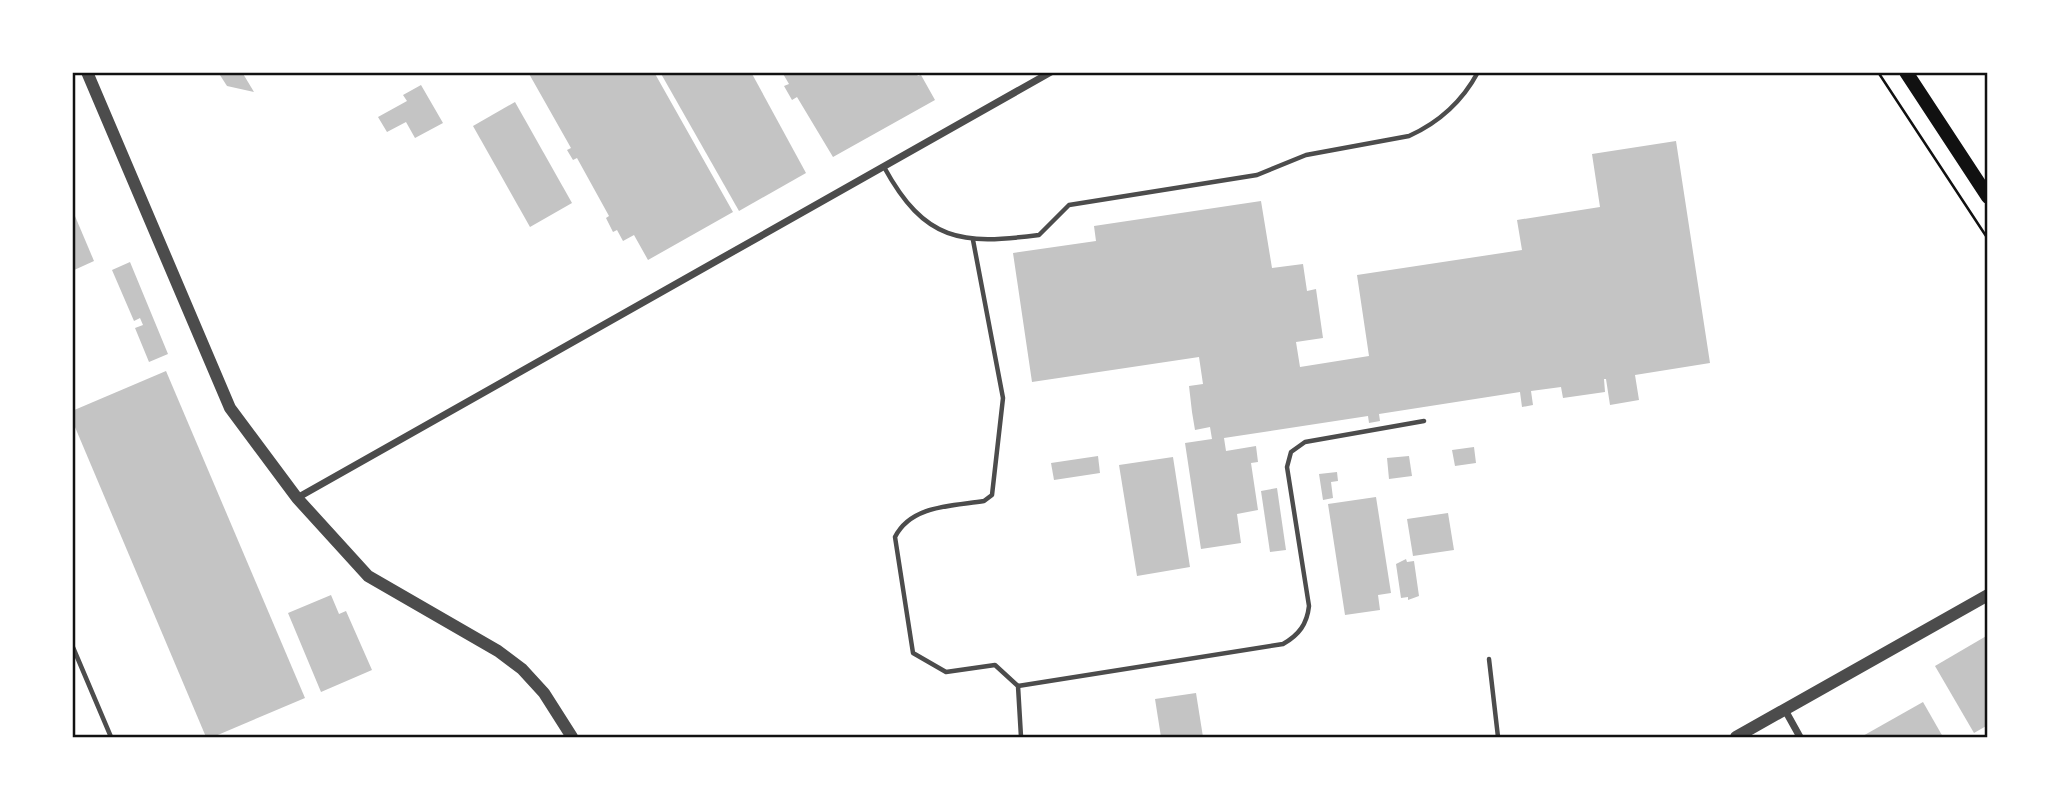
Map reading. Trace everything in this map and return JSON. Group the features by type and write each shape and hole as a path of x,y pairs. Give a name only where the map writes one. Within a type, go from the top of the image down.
{"main road":[{"path":"1906,72 1988,197"}],"street":[{"path":"87,72 230,408 297,498 368,576 498,651 522,669 550,701 572,737"},
{"path":"297,498 1051,72"},
{"path":"1736,737 1988,595"},
{"path":"1785,710 1800,737"}],"lane":[{"path":"883,167 899,194 917,215 941,230 972,240 995,241 1040,235 1069,205 1257,175 1306,155 1409,136 1451,110 1478,72"},
{"path":"972,240 1003,398 992,495 984,501 920,512 902,524 895,537 913,653 946,672 995,665 1018,686 1021,737"},
{"path":"1018,686 1291,640 1306,622 1309,606 1287,467 1291,452 1305,442 1424,421"},
{"path":"72,645 111,737"},
{"path":"1489,659 1498,737"}],"path":[{"path":"1878,72 1988,239"}],"building":[{"path":"218,72 242,72 254,92 227,86"},
{"path":"528,72 654,72 733,212 648,260 634,235 623,241 617,230 613,232 606,218 609,216 577,158 573,160 567,150 571,148"},
{"path":"660,72 751,72 806,173 739,211"},
{"path":"782,72 915,72 918,76 921,75 935,100 833,157 797,97 792,100 784,86 789,84"},
{"path":"421,85 443,123 415,138 406,122 387,132 378,117 407,101 403,95"},
{"path":"515,102 572,203 530,227 473,126"},
{"path":"1676,141 1710,363 1635,375 1639,400 1610,405 1604,379 1605,392 1563,398 1561,387 1531,391 1533,405 1522,407 1520,392 1379,414 1380,421 1369,423 1368,416 1224,438 1226,451 1256,446 1258,462 1251,463 1258,510 1237,514 1241,543 1201,549 1185,443 1212,439 1210,427 1195,430 1192,412 1189,386 1203,384 1199,357 1032,382 1013,253 1096,241 1094,226 1261,201 1272,268 1303,264 1307,291 1316,289 1323,338 1296,342 1300,367 1369,356 1357,275 1522,250 1517,220 1600,207 1592,154"},
{"path":"72,209 94,261 72,271"},
{"path":"130,262 168,354 149,362 135,328 143,325 140,318 134,321 112,270"},
{"path":"166,371 305,698 213,737 206,737 72,420 72,411"},
{"path":"1474,447 1476,463 1455,466 1452,450"},
{"path":"1098,456 1100,473 1054,480 1051,463"},
{"path":"1409,456 1412,476 1389,479 1387,458"},
{"path":"1173,457 1190,567 1137,576 1119,465"},
{"path":"1337,472 1338,481 1331,482 1333,498 1323,500 1319,474"},
{"path":"1277,488 1286,550 1270,552 1261,491"},
{"path":"1376,497 1391,593 1378,595 1380,610 1345,615 1328,504"},
{"path":"1448,513 1454,550 1413,556 1407,519"},
{"path":"1406,559 1407,562 1414,561 1419,596 1408,600 1408,597 1401,598 1396,564"},
{"path":"331,595 339,614 346,611 372,670 321,692 288,613"},
{"path":"1988,635 1988,725 1974,733 1935,666"},
{"path":"1196,693 1203,737 1161,737 1155,699"},
{"path":"1923,702 1943,737 1861,737"}]}
